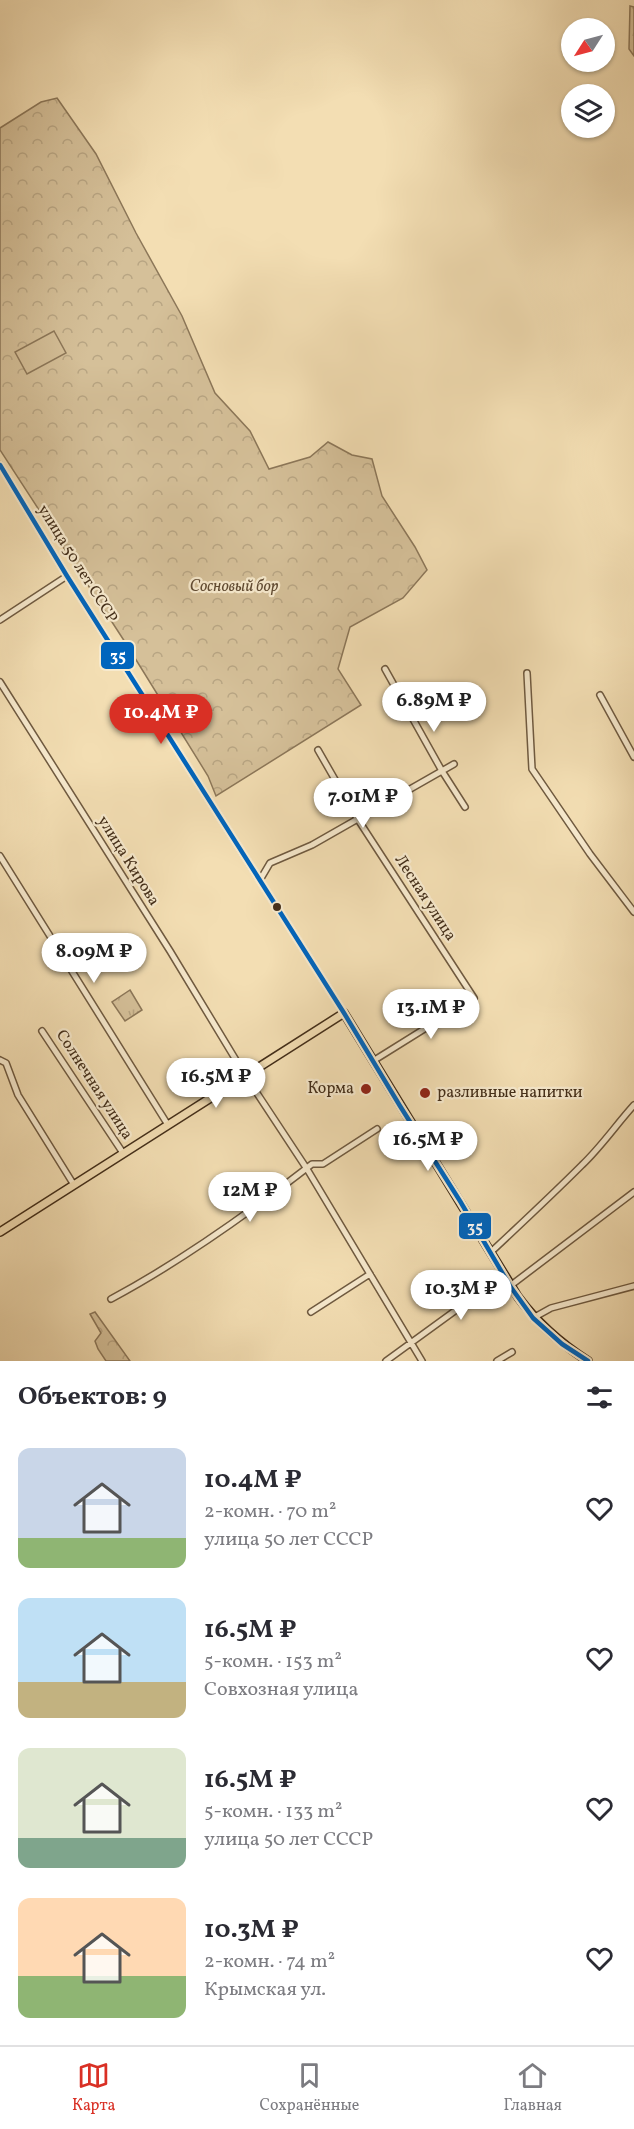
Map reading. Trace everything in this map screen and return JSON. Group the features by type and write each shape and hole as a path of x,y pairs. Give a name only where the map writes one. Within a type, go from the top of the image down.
{"main road":[{"path":"0,1232 344,1013"},
{"name":"улица 50 лет СССР","path":"344,1013 510,1286 533,1318 562,1344 588,1361"}],"street":[{"name":"улица 50 лет СССР","path":"0,465 67,576 344,1013"},
{"path":"0,620 67,576"},
{"path":"385,669 442,771 465,807"},
{"path":"527,673 532,769 590,854 634,912"},
{"name":"улица Кирова","path":"0,682 170,951 245,1075 307,1168 422,1361"},
{"path":"600,695 634,757"},
{"name":"Лесная улица","path":"318,750 357,818 474,998 373,1061"},
{"path":"260,880 270,863 312,845 454,764"},
{"path":"0,856 168,1125"},
{"name":"Солнечная улица","path":"42,1031 123,1153"},
{"path":"0,1060 6,1063 18,1095 74,1185"},
{"path":"491,1252 584,1164 634,1105"},
{"path":"111,1299 152,1276 225,1227 312,1164 323,1164 377,1129"},
{"path":"510,1286 634,1192"},
{"path":"311,1312 370,1274"},
{"path":"386,1361 496,1281"},
{"path":"533,1318 551,1308 634,1286"},
{"path":"497,1361 512,1352"}],"green space":[{"path":"630,6 634,7 634,56 629,49"},
{"name":"Сосновый бор","path":"57,98 96,154 182,316 215,393 250,431 269,469 310,457 328,442 352,455 372,459 382,496 427,570 403,598 350,627 338,669 361,705 216,796 208,776 125,642 0,450 0,128 41,102"},
{"path":"54,331 66,353 27,374 15,352"},
{"path":"130,990 142,1010 125,1021 112,1002"},
{"path":"95,1312 130,1361 106,1361 95,1341 101,1333 90,1314"}],"transit line":[{"name":"35","path":"0,465 67,576 344,1013 510,1286 533,1318 562,1344 588,1361"}],"place":[{"name":"Корма","path":"366,1089"},
{"name":"разливные напитки","path":"425,1093"}]}
